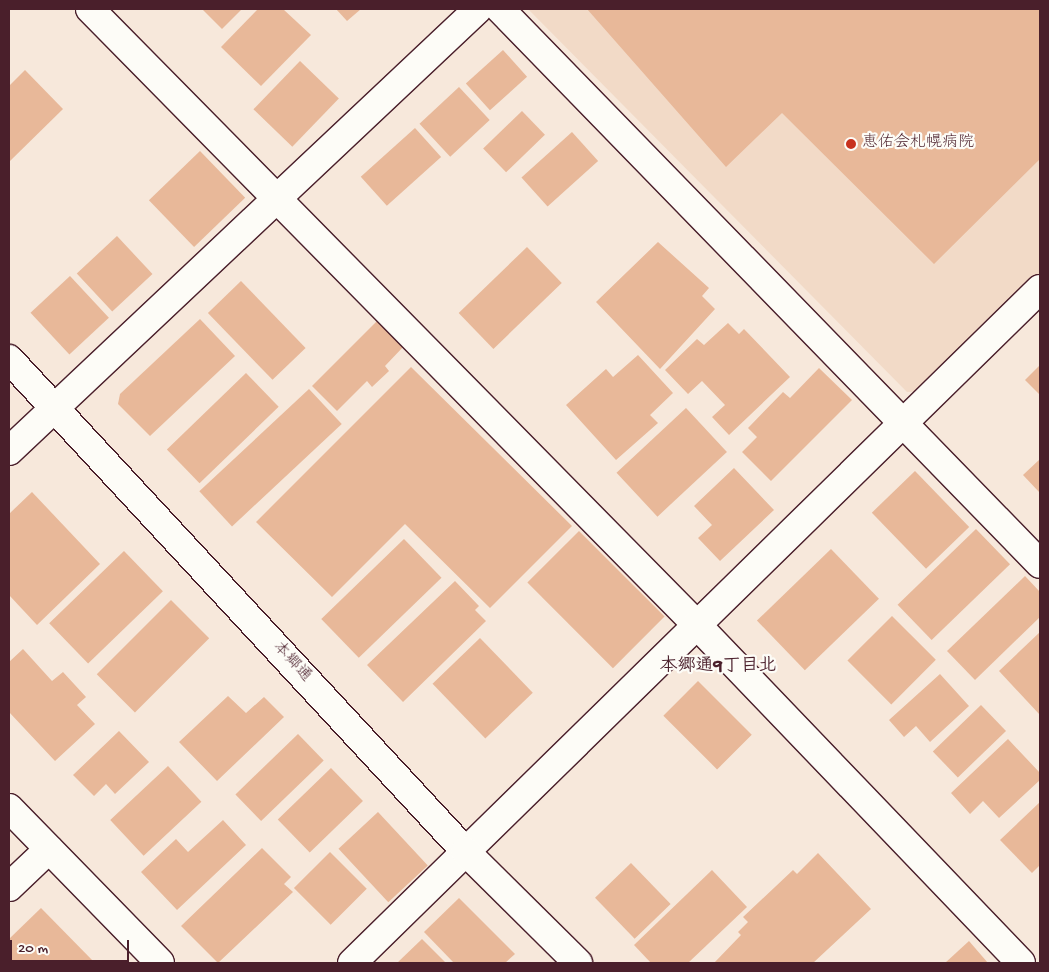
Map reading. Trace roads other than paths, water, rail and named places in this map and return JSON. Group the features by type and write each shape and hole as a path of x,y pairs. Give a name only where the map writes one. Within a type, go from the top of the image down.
{"street":[{"path":"90,9 275,199 697,625 1021,963"},
{"path":"9,451 54,406 478,9"},
{"path":"500,9 1040,564"},
{"path":"352,963 1040,289"},
{"name":"本郷通","path":"9,359 465,851 578,963"},
{"path":"9,808 160,963"},
{"path":"9,888 49,849"}],"place":[{"name":"恵佑会札幌病院","path":"851,144"}],"district":[{"name":"本郷通9丁目北","path":"718,667"}]}
